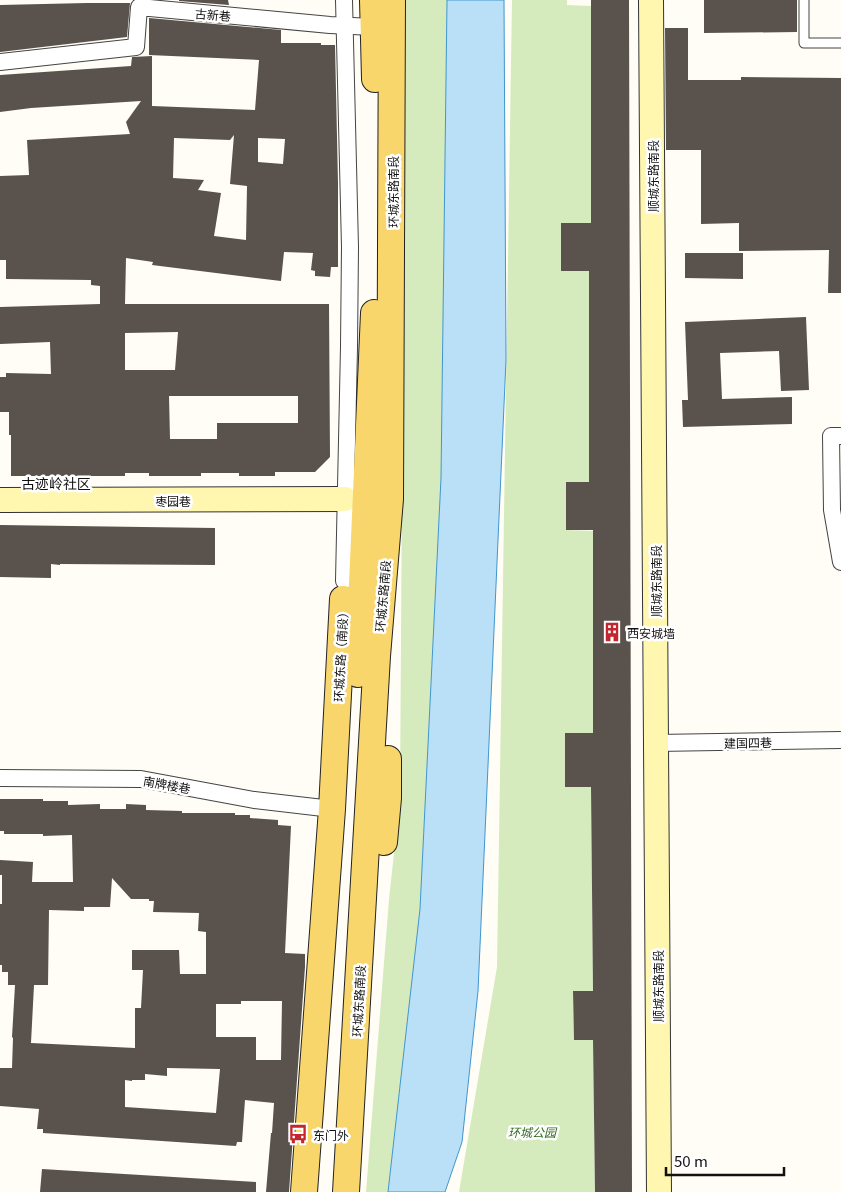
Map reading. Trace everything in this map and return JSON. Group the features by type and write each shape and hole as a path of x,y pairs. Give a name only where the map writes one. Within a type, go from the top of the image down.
{"main road":[{"name":"环城东路南段","path":"330,1192 347,955 371,396 376,240 374,0"},
{"name":"环城东路南段","path":"346,1192 376,656 367,500 392,0"},
{"name":"环城东路（南段）","path":"304,1192 332,809 344,581 367,500"},
{"path":"362,1192 380,890 388,798 367,500"}],"street":[{"path":"344,0 350,247 349,347 367,500"},
{"name":"顺城东路南段","path":"651,0 658,1192"},
{"name":"古新巷","path":"0,62 136,47 139,7 374,27"},
{"path":"841,436 831,436 832,510 841,562"},
{"name":"枣园巷","path":"0,500 367,500"},
{"name":"建国四巷","path":"656,743 841,740"},
{"name":"南牌楼巷","path":"0,778 141,779 254,800 332,809"}],"lane":[{"path":"804,0 804,43 841,43"}],"green space":[{"path":"405,0 447,0 441,478 420,909 388,1192 366,1192 389,899 400,799"},
{"name":"环城公园","path":"512,0 567,0 567,5 591,6 591,223 561,223 561,270 589,271 589,482 566,482 566,530 593,531 593,733 565,733 565,787 591,787 593,991 573,991 574,1040 593,1040 595,1192 459,1192 497,967"}],"water":[{"path":"447,0 504,0 506,360 478,991 462,1142 445,1192 388,1192 420,909 441,478"}],"building":[{"path":"228,0 229,5 179,1"},
{"name":"西安城墙","path":"591,0 629,0 632,1192 595,1192 593,1040 574,1040 573,991 593,991 591,787 565,787 565,733 593,733 593,530 566,530 566,482 589,482 589,271 561,271 561,223 591,223"},
{"path":"704,0 797,0 797,32 704,33"},
{"path":"130,3 127,37 0,52 0,5"},
{"path":"149,18 281,30 281,43 335,45 338,267 331,267 330,277 315,276 315,271 311,270 313,253 284,252 281,281 152,265 153,262 126,258 125,304 329,304 330,457 315,472 275,472 275,476 239,476 239,473 201,473 201,476 149,476 149,473 125,473 125,476 11,476 9,412 0,412 0,377 6,377 6,373 51,374 50,342 0,344 0,307 100,304 100,286 91,285 91,280 6,279 6,260 0,260 0,176 29,175 27,140 130,134 126,122 141,101 31,108 0,112 0,75 131,66 132,57 152,56 152,106 255,110 259,60 149,55","holes":["234,135 230,184 247,186 246,240 214,236 221,193 198,190 204,180 173,178 174,138 230,140","258,138 285,139 283,164 258,162","178,332 175,370 125,370 125,333","169,396 298,396 298,423 217,423 217,439 170,439"]},
{"path":"665,28 688,28 688,80 741,80 741,77 841,78 841,293 828,293 829,250 739,251 739,223 701,224 701,150 666,150"},
{"path":"685,253 743,253 743,279 685,278"},
{"path":"806,317 809,390 781,391 779,351 720,353 722,399 792,397 792,424 683,427 682,400 688,400 685,322"},
{"path":"0,525 215,528 215,565 51,564 51,578 0,577"},
{"path":"0,799 68,801 68,805 100,804 100,809 126,809 126,804 146,805 146,810 182,811 182,813 235,813 235,815 250,815 250,818 278,820 278,825 291,826 285,953 305,954 305,967 289,1192 266,1192 274,1103 245,1100 242,1142 237,1142 236,1146 43,1133 43,1129 37,1129 39,1109 0,1106 0,1068 12,1068 15,985 8,985 8,972 2,972 2,965 0,965 2,875 0,875 0,860 33,862 32,882 73,882 72,835 4,834 4,831 0,831","holes":["112,878 131,899 149,899 149,901 154,901 153,912 199,913 198,931 206,932 206,974 180,974 179,950 132,950 132,970 143,970 141,1008 135,1008 135,1048 31,1043 34,985 48,985 49,910 84,911 84,907 110,907","241,1001 282,1001 281,1060 256,1060 256,1037 216,1037 216,1004 241,1004","167,1068 220,1069 216,1113 125,1107 125,1080 145,1080 145,1074 167,1076"]},
{"path":"42,1169 256,1182 256,1192 40,1192"}],"place":[{"name":"西安城墙","path":"612,632"},
{"name":"东门外","path":"298,1134"}],"district":[{"name":"古迹岭社区","path":"56,483"}]}
